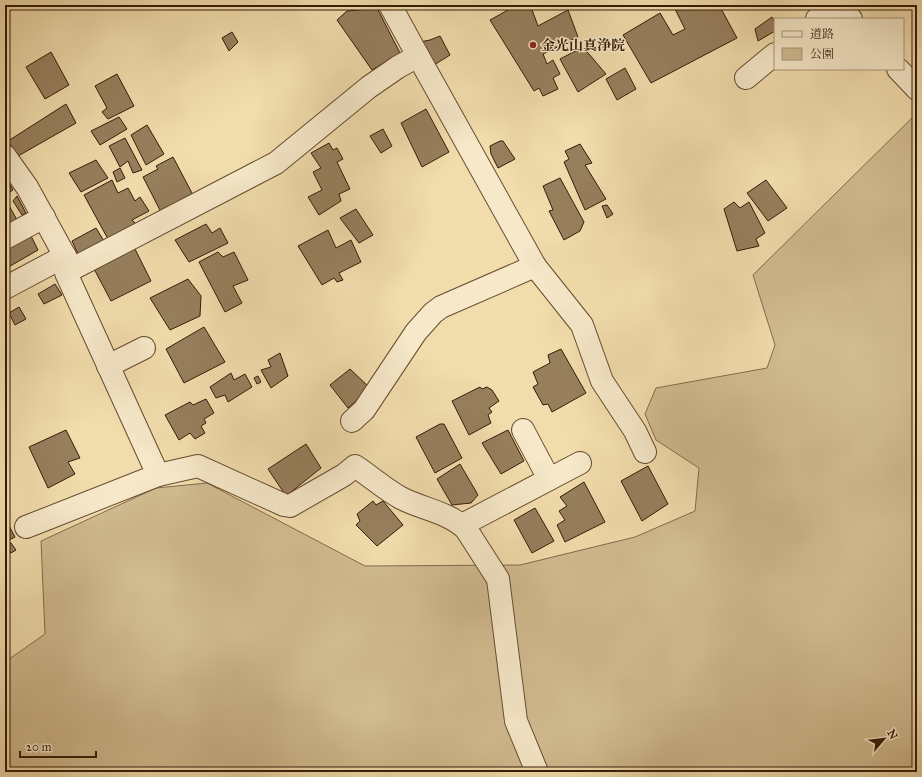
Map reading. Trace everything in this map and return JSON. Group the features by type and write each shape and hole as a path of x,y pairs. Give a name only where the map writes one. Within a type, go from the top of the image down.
{"street":[{"path":"390,5 535,266 582,325 602,381 635,431 644,452"},
{"path":"818,18 834,5"},
{"path":"838,5 850,18"},
{"path":"746,78 774,55"},
{"path":"5,288 69,262 276,163 369,87 398,67 418,56"},
{"path":"899,70 917,89"},
{"path":"5,156 27,187 69,262 66,273 158,475"},
{"path":"5,238 44,217"},
{"path":"352,420 364,410 416,332 433,313 441,307 535,266"},
{"path":"108,366 144,348"},
{"path":"523,430 549,479"},
{"path":"462,525 580,462"},
{"path":"26,527 158,475 198,466 284,505 290,506 344,475 355,466 401,498 448,517 462,525 498,579 516,721 537,772"}],"green space":[{"path":"917,113 917,772 5,772 5,662 45,634 41,541 156,488 207,483 365,566 520,565 635,537 695,511 699,468 656,440 645,414 656,388 767,368 775,345 753,275"}],"building":[{"path":"297,5 306,5 299,10"},
{"path":"344,5 368,5 346,8"},
{"name":"金光山真浄院","path":"517,5 535,5 531,7 538,26 568,10 578,37 543,54 547,64 553,60 560,74 553,78 558,89 543,96 539,88 534,91 490,20"},
{"path":"673,5 719,5 737,38 651,83 623,35 660,13 673,35 685,29"},
{"path":"377,8 400,53 372,70 337,20 347,11"},
{"path":"772,17 774,21 774,32 758,41 755,29"},
{"path":"232,32 238,42 229,51 222,38"},
{"path":"440,36 450,55 434,65 420,42"},
{"path":"583,47 606,74 578,92 560,59"},
{"path":"51,52 69,85 45,99 26,67"},
{"path":"625,68 636,89 617,100 606,79"},
{"path":"117,74 134,106 108,119 102,112 107,108 95,86"},
{"path":"66,104 76,123 18,156 8,141"},
{"path":"426,109 449,152 422,167 401,123"},
{"path":"119,117 127,129 100,145 91,131"},
{"path":"147,125 164,154 146,165 131,135"},
{"path":"383,129 392,146 381,153 370,136"},
{"path":"125,138 142,170 133,173 128,161 120,167 109,146"},
{"path":"503,141 515,159 498,168 491,154 490,146"},
{"path":"329,143 333,150 337,148 343,159 337,162 350,189 339,194 341,201 319,215 308,197 322,190 313,172 321,168 311,153"},
{"path":"580,144 592,163 585,165 606,199 585,210 564,162 569,159 565,151"},
{"path":"173,157 193,195 161,212 143,177 158,169 156,166"},
{"path":"96,160 108,178 81,192 69,173"},
{"path":"120,168 125,178 117,182 113,172"},
{"path":"5,176 13,190 5,195"},
{"path":"560,178 584,222 580,231 564,240 549,211 553,210 543,186"},
{"path":"112,180 118,193 128,188 135,201 140,197 149,211 132,220 136,224 108,239 84,195"},
{"path":"766,180 787,208 768,221 747,193"},
{"path":"17,196 26,213 22,215 13,201"},
{"path":"7,202 17,220 5,226 5,203"},
{"path":"734,202 740,208 749,202 765,233 756,239 759,246 737,251 724,209"},
{"path":"607,205 613,214 607,218 602,206"},
{"path":"356,209 373,235 359,243 340,218"},
{"path":"206,224 212,233 220,228 228,243 189,262 175,240"},
{"path":"96,228 104,241 78,254 72,241"},
{"path":"328,230 336,248 351,240 361,262 339,273 343,280 337,282 334,278 322,285 298,246"},
{"path":"29,232 38,250 5,269 5,246"},
{"path":"133,245 151,281 111,301 93,267"},
{"path":"218,252 223,257 234,252 248,280 233,286 242,303 225,312 199,262"},
{"path":"188,279 201,296 200,316 170,330 150,298"},
{"path":"55,284 62,295 44,304 38,294"},
{"path":"19,307 26,319 15,325 9,313"},
{"path":"204,327 225,362 184,383 166,349"},
{"path":"561,349 586,393 552,412 548,404 543,405 533,387 538,384 533,372 550,363 548,355"},
{"path":"280,353 288,376 271,388 261,370 271,367 268,360"},
{"path":"350,369 370,388 348,408 330,385"},
{"path":"231,373 234,380 245,374 252,387 228,402 225,395 216,398 210,387"},
{"path":"258,376 261,382 257,384 254,378"},
{"path":"480,387 482,389 487,387 492,390 499,401 489,408 492,412 488,415 491,423 469,435 452,401"},
{"path":"206,399 214,413 204,419 206,423 201,426 205,433 195,439 190,433 179,440 165,415 190,402 193,405"},
{"path":"440,424 444,424 462,458 435,473 416,437"},
{"path":"66,430 80,458 68,462 75,474 48,488 29,447"},
{"path":"508,430 524,461 501,474 482,443"},
{"path":"306,444 321,468 286,496 268,469"},
{"path":"460,464 478,495 471,503 452,505 437,479"},
{"path":"648,466 668,504 642,521 621,481"},
{"path":"584,482 605,522 565,542 557,525 565,520 559,511 567,506 560,497"},
{"path":"373,501 376,505 383,501 403,525 377,546 356,525 360,521 357,514"},
{"path":"535,508 554,541 532,553 514,520"},
{"path":"9,526 15,537 5,542 5,528"},
{"path":"11,543 16,550 11,553 6,546"},
{"path":"5,553 10,572 5,574"}],"place":[{"name":"金光山真浄院","path":"533,45"}]}
